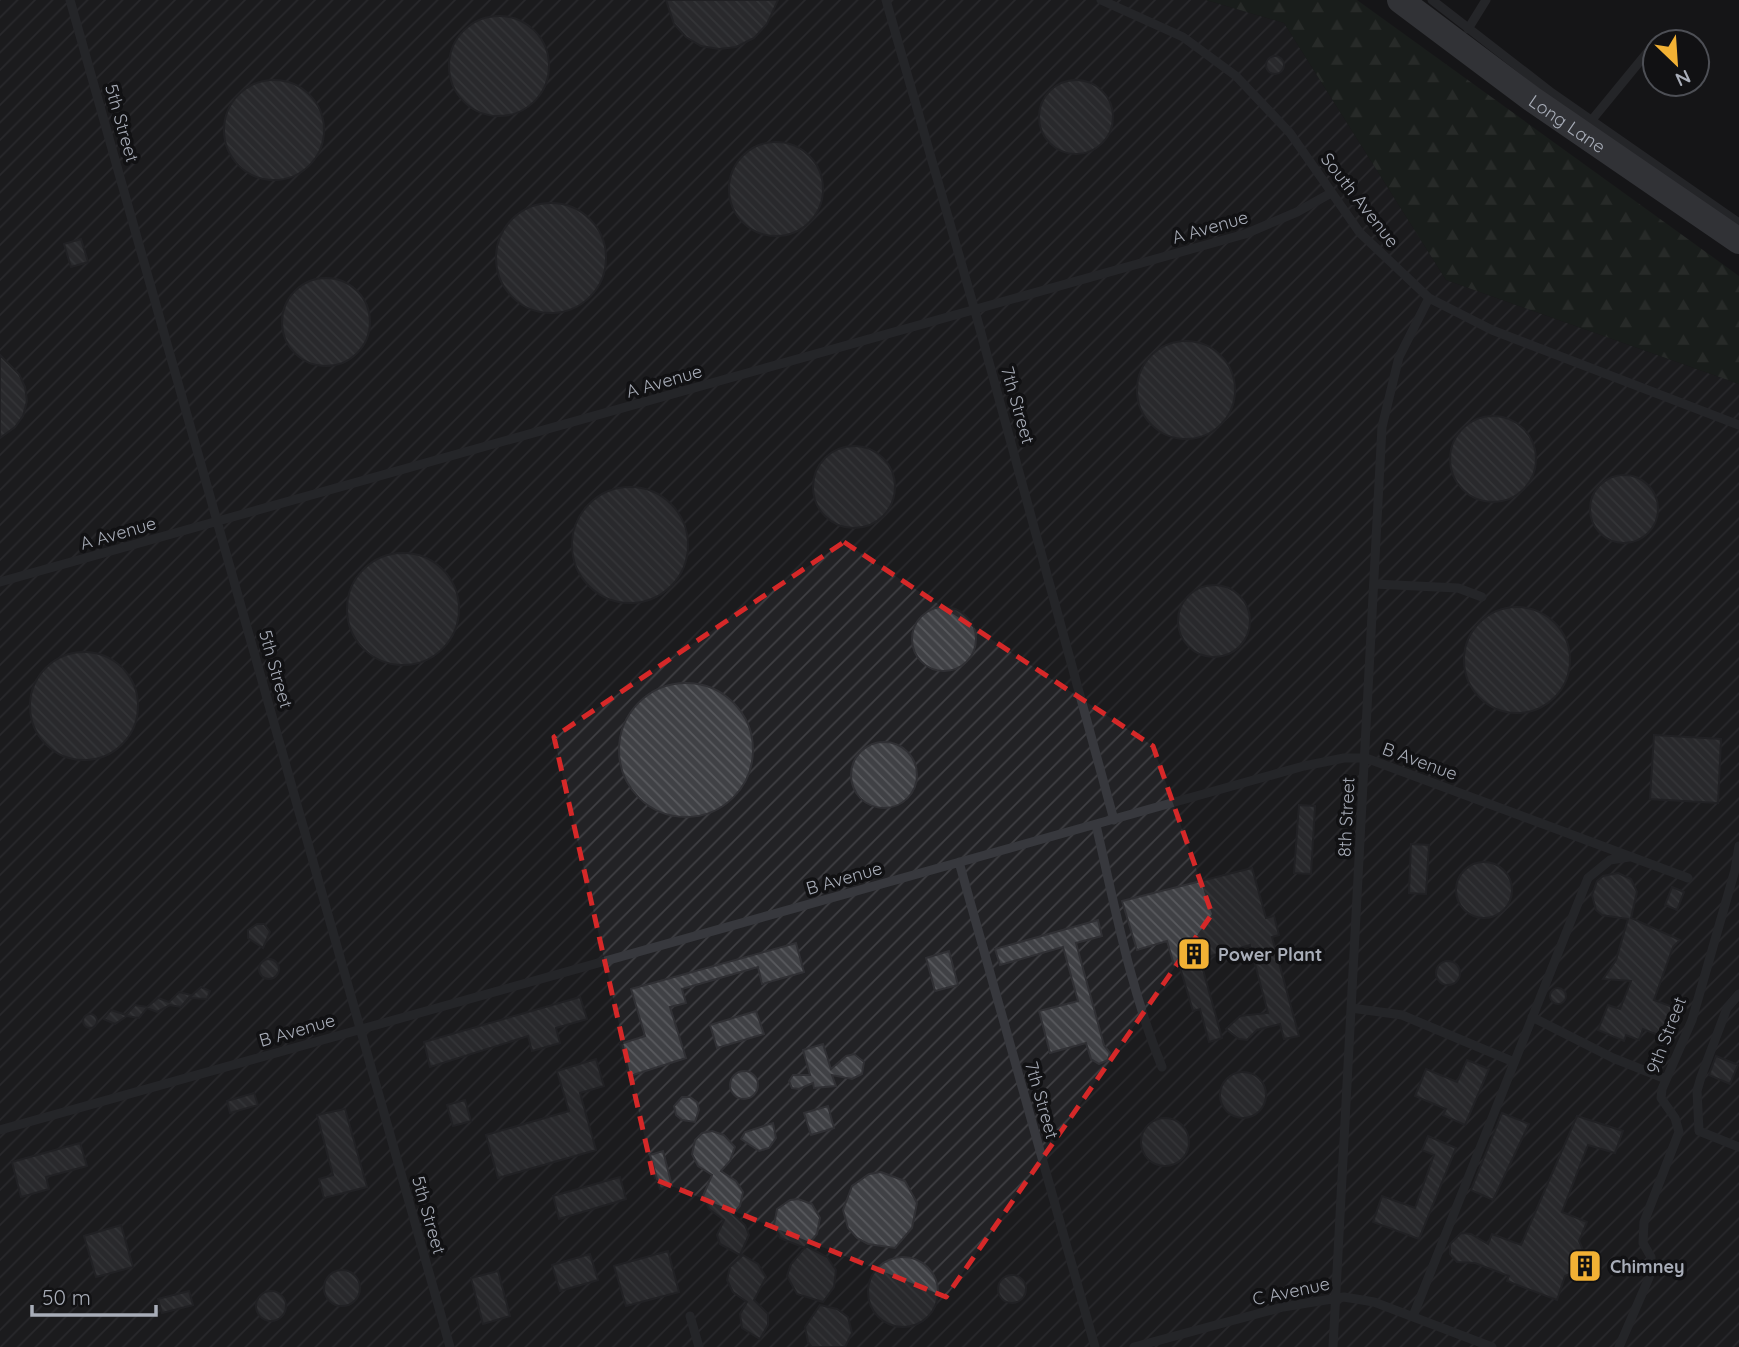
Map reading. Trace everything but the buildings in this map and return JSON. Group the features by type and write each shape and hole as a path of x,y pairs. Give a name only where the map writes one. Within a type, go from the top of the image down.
{"main road":[{"name":"Long Lane","path":"1400,0 1532,99 1739,242"}],"lane":[{"name":"5th Street","path":"70,0 450,1347"},
{"name":"7th Street","path":"886,0 975,311 1114,820"},
{"name":"South Avenue","path":"1101,0 1171,30 1230,71 1290,133 1374,248 1429,298 1492,330 1739,425"},
{"path":"1432,0 1591,121 1739,223"},
{"path":"1468,29 1486,0"},
{"path":"1591,121 1641,60"},
{"name":"A Avenue","path":"0,582 1245,234 1297,212 1331,192"},
{"name":"8th Street","path":"1333,1347 1386,407 1403,346 1429,298"},
{"path":"1374,584 1458,588 1482,597"},
{"name":"B Avenue","path":"0,1130 1304,766 1344,758 1366,758 1688,878"},
{"path":"1096,825 1129,971 1142,1018 1162,1067"},
{"name":"9th Street","path":"1619,1347 1651,1273 1651,1258 1643,1243 1644,1222 1679,1132 1675,1118 1661,1098 1692,1020 1735,870 1739,846"},
{"path":"1413,1316 1588,878 1610,860 1635,858"},
{"name":"7th Street","path":"960,862 1095,1347"},
{"path":"1739,994 1727,1008 1696,1091 1699,1131 1739,1147"},
{"path":"1351,1008 1402,1015 1514,1062"},
{"path":"1532,1017 1613,1058 1667,1079"},
{"name":"C Avenue","path":"1134,1347 1283,1307 1336,1297 1362,1298 1492,1347"},
{"path":"690,1316 699,1347"}],"highlighted area":[{"path":"844,542 1153,746 1212,914 946,1297 654,1179 554,737"}],"shaded area":[{"path":"0,0 1206,0 1284,23 1446,280 1739,384 1739,1347 0,1347"}],"green space":[{"path":"1206,0 1357,0 1739,276 1739,384 1446,280 1284,23"}],"place":[{"name":"Power Plant","path":"1194,954"},
{"name":"Chimney","path":"1585,1266"}]}
